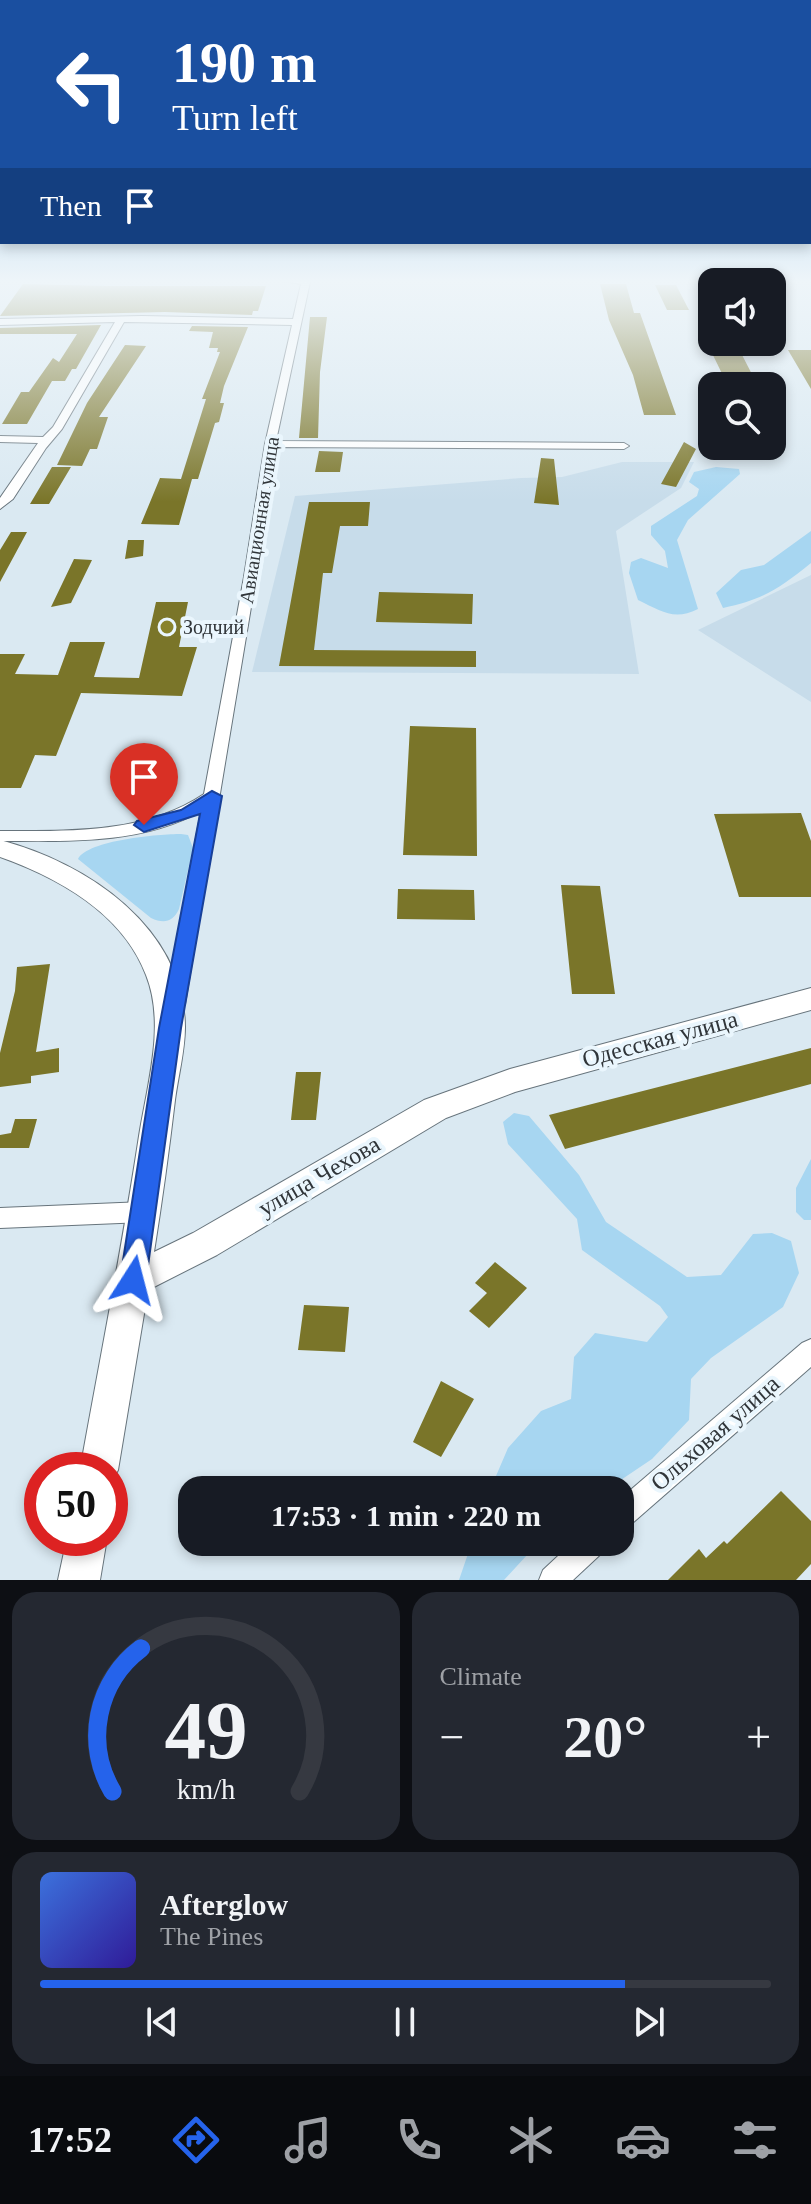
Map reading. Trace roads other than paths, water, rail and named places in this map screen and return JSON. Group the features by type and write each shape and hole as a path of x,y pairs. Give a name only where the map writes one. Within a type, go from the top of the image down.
{"main road":[{"path":"0,848 38,860 81,883 115,911 151,953 161,977 170,1028"},
{"name":"Одесская улица","path":"510,1081 811,999"},
{"name":"Авиационная улица","path":"102,1452 144,1212 170,1028"},
{"name":"улица Чехова","path":"133,1280 205,1244 435,1109 510,1081"},
{"path":"79,1580 84,1556"}],"street":[{"path":"0,505 11,496 44,440 57,429 101,355"},
{"name":"Авиационная улица","path":"170,1028 270,444 289,355"},
{"path":"0,439 44,440"},
{"path":"270,444 624,446"},
{"path":"0,836 63,835 144,825 187,814 212,796"},
{"path":"0,1218 144,1212"},
{"name":"Ольховая улица","path":"634,1505 811,1351"},
{"path":"553,1580 578,1556"}],"place":[{"name":"Зодчий","path":"167,627"}]}
